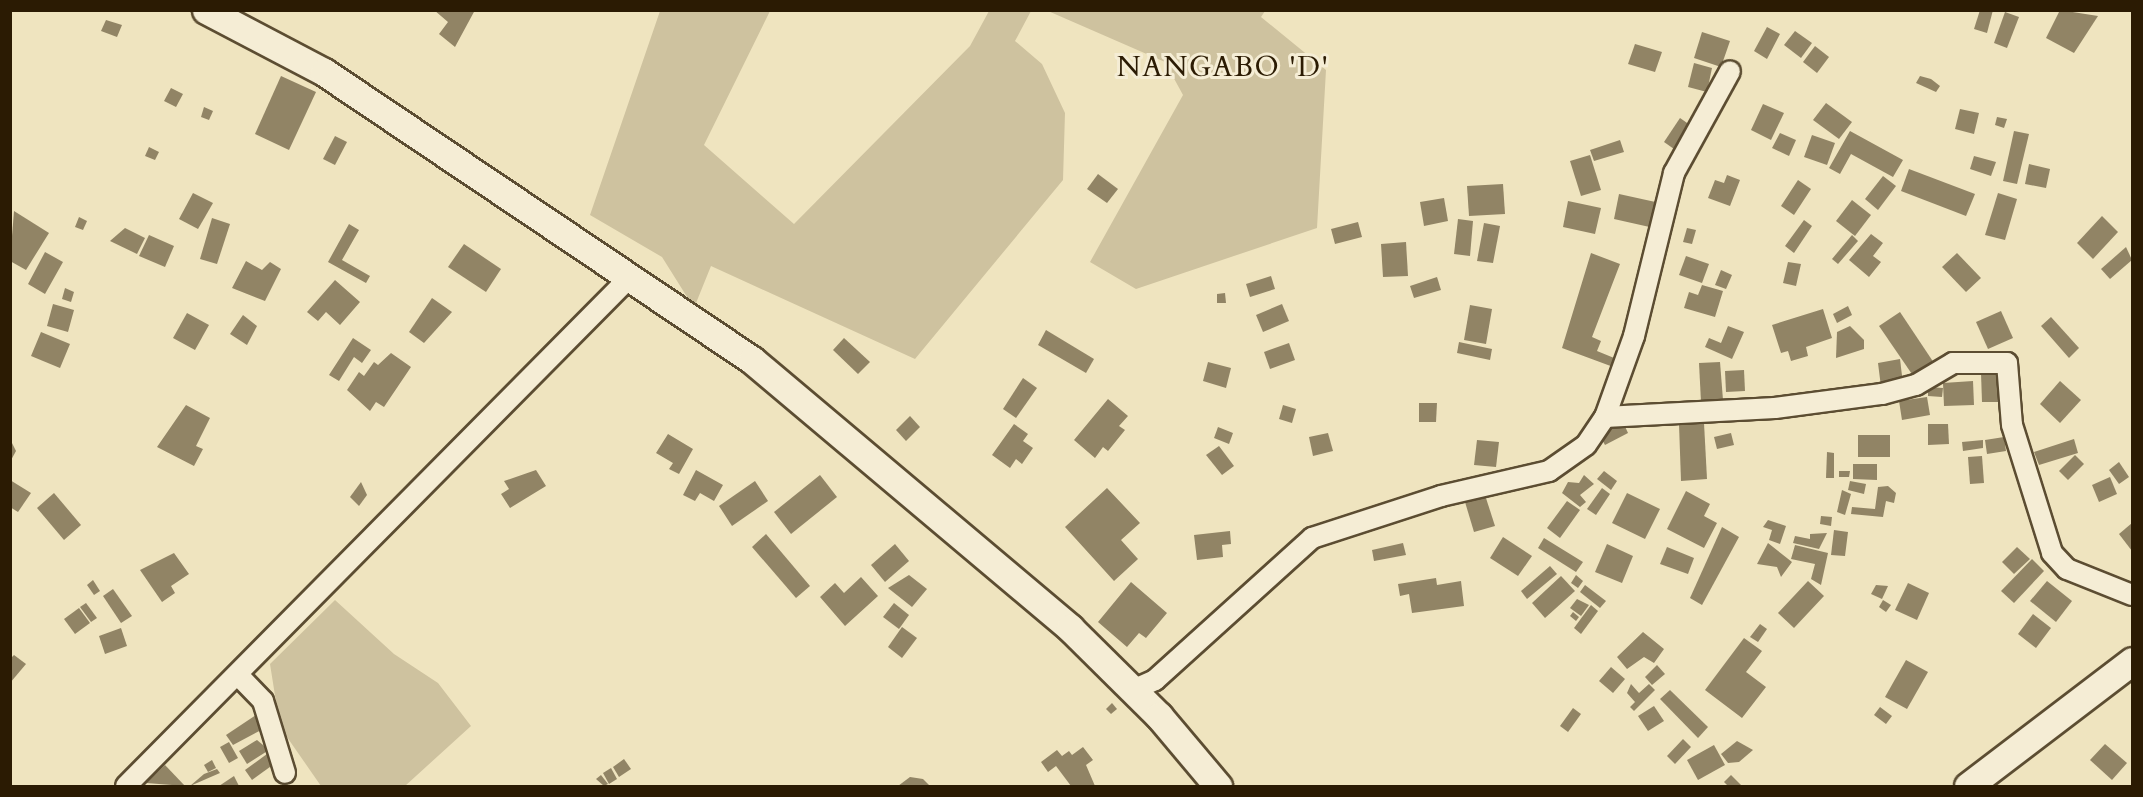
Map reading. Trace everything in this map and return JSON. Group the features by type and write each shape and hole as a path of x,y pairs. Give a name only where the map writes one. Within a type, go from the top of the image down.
{"street":[{"path":"206,10 324,72 752,360 1070,628 1133,690 1218,786"},
{"path":"1133,690 1155,680 1312,538 1441,495 1549,471 1586,444 1605,417 1634,336 1674,172 1730,71"},
{"path":"126,786 630,278"},
{"path":"1605,417 1775,408 1882,394 1916,385 1953,363 2007,363 2012,425 2052,553 2067,569 2133,595"},
{"path":"1968,786 2133,661"},
{"path":"237,675 263,701 285,773"}],"shaded area":[{"path":"660,11 770,11 704,145 794,224 970,46 989,11 1031,11 1015,41 1042,64 1065,113 1063,180 915,359 711,266 694,308 662,257 590,215"},
{"path":"1048,11 1265,11 1261,17 1326,70 1317,228 1136,289 1090,262 1183,95 1165,62"},
{"path":"335,600 394,654 438,683 471,726 405,786 321,786 280,727 270,664"}],"building":[{"path":"434,10 475,10 455,47 439,34 448,22"},
{"path":"1980,10 1993,10 1987,33 1974,29"},
{"path":"2060,10 2098,16 2074,53 2046,38"},
{"path":"2005,12 2019,17 2007,48 1994,43"},
{"path":"106,20 122,25 117,37 101,31"},
{"path":"1767,27 1780,34 1767,59 1754,51"},
{"path":"1795,31 1812,43 1801,58 1784,45"},
{"path":"1702,32 1730,41 1721,67 1694,58"},
{"path":"1635,44 1662,52 1655,72 1628,64"},
{"path":"1815,46 1829,57 1817,73 1803,62"},
{"path":"1694,63 1712,68 1707,92 1688,87"},
{"path":"281,76 316,92 289,150 255,134"},
{"path":"1920,76 1931,79 1940,86 1936,92 1916,83"},
{"path":"171,88 183,94 176,107 164,101"},
{"path":"1826,103 1852,122 1839,139 1813,120"},
{"path":"1763,104 1784,113 1771,140 1751,130"},
{"path":"204,107 213,111 209,120 201,117"},
{"path":"1960,109 1979,113 1974,134 1955,129"},
{"path":"1997,117 2007,119 2004,128 1995,125"},
{"path":"1680,118 1690,125 1674,149 1664,142"},
{"path":"1850,131 1903,160 1893,177 1851,154 1840,174 1829,168"},
{"path":"2014,131 2029,134 2017,184 2003,181"},
{"path":"1780,133 1796,140 1789,156 1772,148"},
{"path":"1812,135 1835,143 1827,165 1804,157"},
{"path":"335,136 347,142 335,165 323,159"},
{"path":"1620,140 1624,152 1594,161 1590,150"},
{"path":"149,147 159,152 155,160 145,156"},
{"path":"1590,155 1601,190 1581,196 1570,161"},
{"path":"1974,156 1996,162 1991,176 1970,169"},
{"path":"2029,164 2050,169 2046,188 2025,184"},
{"path":"1909,169 1975,194 1966,216 1901,191"},
{"path":"1098,174 1118,189 1107,203 1087,189"},
{"path":"1727,175 1740,180 1730,206 1708,198 1715,180 1724,183"},
{"path":"1883,176 1896,186 1878,210 1865,199"},
{"path":"1798,180 1811,189 1794,215 1781,206"},
{"path":"1503,184 1505,214 1469,216 1467,186"},
{"path":"193,193 213,203 198,229 179,219"},
{"path":"1998,193 2017,199 2005,240 1985,235"},
{"path":"1619,194 1660,203 1654,228 1614,219"},
{"path":"1444,198 1448,221 1424,226 1420,202"},
{"path":"1852,200 1871,215 1855,236 1836,221"},
{"path":"1568,201 1601,208 1595,234 1563,227"},
{"path":"14,211 49,233 26,270 10,261"},
{"path":"2102,216 2118,232 2093,259 2077,243"},
{"path":"79,217 87,221 83,230 75,227"},
{"path":"212,218 230,224 217,264 200,259"},
{"path":"1458,219 1473,221 1470,256 1454,254"},
{"path":"1804,220 1812,226 1794,253 1785,246"},
{"path":"1358,222 1362,237 1335,244 1331,229"},
{"path":"1484,223 1500,226 1493,263 1477,261"},
{"path":"349,224 359,230 342,260 370,276 366,283 328,262"},
{"path":"125,228 145,238 137,254 110,241"},
{"path":"1687,228 1696,230 1692,244 1683,242"},
{"path":"1871,234 1883,243 1873,256 1881,262 1869,277 1849,260"},
{"path":"149,235 174,246 165,267 139,256"},
{"path":"1852,235 1858,241 1838,264 1832,259"},
{"path":"1406,242 1408,276 1383,277 1381,244"},
{"path":"464,244 501,269 486,292 448,267"},
{"path":"2126,247 2132,260 2110,279 2101,269"},
{"path":"45,252 63,262 45,294 28,284"},
{"path":"1591,253 1620,264 1592,337 1601,341 1597,351 1619,360 1616,368 1562,348"},
{"path":"1957,253 1981,278 1966,292 1942,267"},
{"path":"1686,256 1709,264 1702,283 1679,275"},
{"path":"246,261 262,270 270,262 281,269 265,301 232,288"},
{"path":"1788,262 1801,264 1796,286 1783,283"},
{"path":"1721,270 1732,275 1726,289 1715,285"},
{"path":"1271,276 1275,289 1250,297 1246,284"},
{"path":"1437,277 1441,290 1414,298 1410,286"},
{"path":"335,280 360,302 340,325 326,312 318,321 307,312"},
{"path":"1702,285 1723,291 1715,317 1684,308 1689,292 1698,295"},
{"path":"65,288 74,292 71,302 62,299"},
{"path":"1225,293 1226,303 1217,303 1217,294"},
{"path":"432,298 452,312 424,343 409,332"},
{"path":"53,304 74,310 68,332 47,326"},
{"path":"1282,304 1289,321 1263,332 1256,315"},
{"path":"1470,305 1492,309 1486,344 1464,340"},
{"path":"1848,306 1852,315 1837,323 1833,314"},
{"path":"1823,309 1832,338 1806,347 1808,356 1791,361 1788,351 1781,353 1772,325"},
{"path":"2001,311 2013,338 1988,349 1976,322"},
{"path":"1900,312 1936,366 1916,380 1879,326"},
{"path":"187,313 209,325 195,350 173,338"},
{"path":"243,315 257,326 247,345 230,334"},
{"path":"2051,317 2079,348 2069,358 2041,326"},
{"path":"1728,326 1744,332 1732,359 1705,347 1709,338 1721,343"},
{"path":"1850,326 1864,340 1864,349 1836,358 1837,332"},
{"path":"1046,330 1094,359 1086,373 1038,345"},
{"path":"41,332 70,344 60,368 31,356"},
{"path":"353,338 371,350 362,363 354,357 339,381 329,375"},
{"path":"844,338 870,362 858,374 833,350"},
{"path":"1459,342 1492,349 1490,360 1457,353"},
{"path":"1289,343 1295,360 1270,369 1264,352"},
{"path":"391,353 411,367 384,407 376,402 370,411 347,390 359,372 364,376 374,362 378,365"},
{"path":"1900,359 1903,384 1881,387 1878,363"},
{"path":"1208,362 1231,368 1226,388 1203,381"},
{"path":"1720,362 1723,400 1701,402 1699,363"},
{"path":"1744,370 1745,391 1726,392 1725,371"},
{"path":"1981,373 2000,373 2000,402 1982,402"},
{"path":"1023,378 1037,388 1016,418 1003,409"},
{"path":"1973,381 1974,405 1944,406 1943,383"},
{"path":"2060,381 2081,400 2060,423 2040,404"},
{"path":"1928,387 1943,388 1942,397 1928,396"},
{"path":"1927,397 1930,415 1902,420 1899,401"},
{"path":"1108,399 1128,416 1119,426 1125,430 1108,451 1103,447 1095,458 1074,440"},
{"path":"1419,403 1437,403 1436,422 1419,422"},
{"path":"186,405 210,418 196,446 203,449 194,466 157,447"},
{"path":"1283,405 1296,409 1292,423 1279,419"},
{"path":"910,416 920,427 906,441 896,430"},
{"path":"1623,422 1628,433 1605,445 1599,434"},
{"path":"1704,423 1707,479 1681,481 1679,424"},
{"path":"1014,424 1028,434 1023,441 1033,448 1022,464 1016,459 1010,468 992,455"},
{"path":"1928,424 1948,424 1949,444 1928,445"},
{"path":"1218,427 1233,433 1229,444 1214,438"},
{"path":"1328,433 1333,451 1313,456 1309,437"},
{"path":"1731,433 1734,445 1717,449 1714,437"},
{"path":"668,434 693,449 679,474 669,469 673,463 656,453"},
{"path":"1858,435 1890,435 1890,457 1858,457"},
{"path":"2004,437 2006,451 1987,454 1985,440"},
{"path":"10,439 16,451 10,462"},
{"path":"2074,439 2078,453 2039,465 2034,452"},
{"path":"1477,440 1499,442 1496,467 1474,465"},
{"path":"1983,440 1983,448 1963,451 1962,442"},
{"path":"1219,446 1234,466 1222,475 1206,455"},
{"path":"1827,452 1834,453 1834,478 1826,478"},
{"path":"2075,455 2084,464 2068,480 2059,471"},
{"path":"1982,456 1984,483 1970,484 1968,457"},
{"path":"2119,462 2129,477 2119,484 2109,470"},
{"path":"1853,464 1877,464 1877,480 1853,479"},
{"path":"536,470 546,486 510,508 501,494 509,489 504,481"},
{"path":"696,470 723,485 714,501 700,493 695,501 683,495"},
{"path":"1604,471 1617,481 1611,490 1597,479"},
{"path":"1839,471 1850,471 1849,477 1839,477"},
{"path":"820,475 837,497 791,534 774,512"},
{"path":"1584,475 1594,484 1580,495 1586,502 1580,507 1562,493 1568,482 1579,483"},
{"path":"2110,477 2117,494 2099,502 2092,485"},
{"path":"10,480 31,493 18,512 10,507"},
{"path":"755,481 768,501 732,526 719,506"},
{"path":"1850,481 1866,484 1864,494 1848,490"},
{"path":"361,482 367,495 359,506 350,497"},
{"path":"1888,486 1896,493 1894,503 1886,501 1883,517 1851,514 1852,507 1875,509 1878,487"},
{"path":"1107,488 1140,523 1121,540 1138,559 1114,581 1065,527"},
{"path":"1602,488 1610,494 1596,515 1587,509"},
{"path":"1842,490 1851,494 1845,515 1837,512"},
{"path":"1686,491 1710,504 1704,516 1717,523 1704,548 1667,529"},
{"path":"54,493 81,525 64,540 37,508"},
{"path":"1627,493 1660,509 1645,539 1612,523"},
{"path":"1485,495 1495,526 1474,532 1465,502"},
{"path":"1567,501 1580,510 1560,538 1547,528"},
{"path":"1821,516 1832,517 1831,526 1820,524"},
{"path":"1768,520 1786,526 1780,544 1769,540 1772,530 1763,527"},
{"path":"2132,523 2132,551 2119,534"},
{"path":"1722,527 1739,537 1702,605 1690,598"},
{"path":"1834,530 1848,532 1845,556 1831,555"},
{"path":"1230,531 1231,544 1222,545 1223,557 1197,560 1194,535"},
{"path":"1827,533 1819,549 1793,543 1795,536 1810,539 1810,534"},
{"path":"766,534 810,586 796,598 752,547"},
{"path":"1503,537 1532,556 1518,576 1490,558"},
{"path":"1544,538 1583,562 1576,572 1538,548"},
{"path":"1403,543 1406,555 1374,561 1372,550"},
{"path":"1768,543 1792,562 1781,577 1777,567 1757,564"},
{"path":"895,544 909,561 885,582 871,565"},
{"path":"1607,544 1633,556 1622,583 1595,572"},
{"path":"1795,545 1828,553 1821,585 1811,579 1815,564 1791,559"},
{"path":"1667,547 1694,558 1688,574 1660,564"},
{"path":"2017,547 2030,559 2014,574 2002,562"},
{"path":"174,553 189,574 171,586 175,593 162,602 140,570"},
{"path":"2032,559 2044,571 2014,603 2001,591"},
{"path":"1550,566 1557,574 1527,599 1521,591"},
{"path":"909,575 927,589 912,607 888,588"},
{"path":"1576,575 1583,581 1578,588 1571,583"},
{"path":"1561,576 1575,591 1545,618 1532,603"},
{"path":"861,577 878,596 845,626 820,597 835,583 844,593"},
{"path":"1436,578 1437,585 1461,581 1464,606 1412,613 1409,594 1400,596 1398,584"},
{"path":"93,580 100,591 94,595 87,585"},
{"path":"1808,581 1824,596 1794,628 1778,613"},
{"path":"2047,581 2072,601 2056,622 2030,601"},
{"path":"1131,582 1167,613 1146,638 1139,633 1127,647 1098,622"},
{"path":"1908,583 1929,593 1917,620 1895,610"},
{"path":"1585,585 1606,601 1600,608 1580,592"},
{"path":"1876,585 1888,586 1882,599 1871,594"},
{"path":"113,589 132,616 121,623 103,596"},
{"path":"1577,599 1589,605 1581,616 1570,608"},
{"path":"1883,600 1891,605 1886,612 1879,607"},
{"path":"86,603 97,618 91,622 80,607"},
{"path":"894,603 909,615 899,629 883,617"},
{"path":"1591,605 1598,611 1581,634 1574,628"},
{"path":"79,608 90,623 75,634 64,619"},
{"path":"1573,612 1579,617 1576,621 1570,616"},
{"path":"2033,614 2051,628 2036,648 2018,634"},
{"path":"1760,624 1767,629 1758,642 1750,637"},
{"path":"902,627 917,638 902,658 888,647"},
{"path":"121,628 127,646 105,654 99,636"},
{"path":"1643,632 1664,649 1654,663 1644,657 1627,669 1617,657"},
{"path":"1744,638 1762,651 1746,672 1766,687 1742,718 1705,690"},
{"path":"14,655 26,664 10,683 10,659"},
{"path":"1906,660 1928,672 1907,709 1885,697"},
{"path":"1657,665 1665,674 1652,685 1645,677"},
{"path":"1611,667 1625,679 1613,693 1599,681"},
{"path":"1631,684 1639,693 1649,684 1655,690 1634,711 1630,707 1635,702 1627,693"},
{"path":"1670,690 1708,727 1698,738 1660,699"},
{"path":"1112,703 1117,709 1111,714 1106,709"},
{"path":"1654,706 1664,721 1648,731 1638,716"},
{"path":"1880,707 1892,716 1886,724 1874,715"},
{"path":"1573,708 1581,714 1568,732 1560,726"},
{"path":"256,715 265,728 233,745 226,735"},
{"path":"1683,739 1691,747 1675,764 1667,756"},
{"path":"257,740 269,750 247,764 239,751"},
{"path":"1737,741 1753,750 1739,762 1728,763 1721,754"},
{"path":"229,742 238,758 229,763 220,747"},
{"path":"2105,744 2127,763 2112,780 2090,760"},
{"path":"1714,745 1725,765 1698,780 1687,760"},
{"path":"1083,747 1093,760 1086,765 1095,786 1071,786 1056,766 1048,772 1041,762 1057,750 1062,756 1069,751 1072,755"},
{"path":"267,754 274,764 252,780 245,770"},
{"path":"624,759 631,769 619,777 613,767"},
{"path":"212,760 216,768 208,772 204,765"},
{"path":"165,765 185,786 146,783"},
{"path":"611,768 617,779 609,784 603,773"},
{"path":"217,769 220,773 190,786 204,774"},
{"path":"601,775 608,784 604,786 596,779"},
{"path":"1731,775 1742,786 1728,786 1724,782"},
{"path":"234,776 239,786 219,786"},
{"path":"910,777 923,779 930,786 898,786"}],"district":[{"name":"NANGABO 'D'","path":"1223,67"}]}
